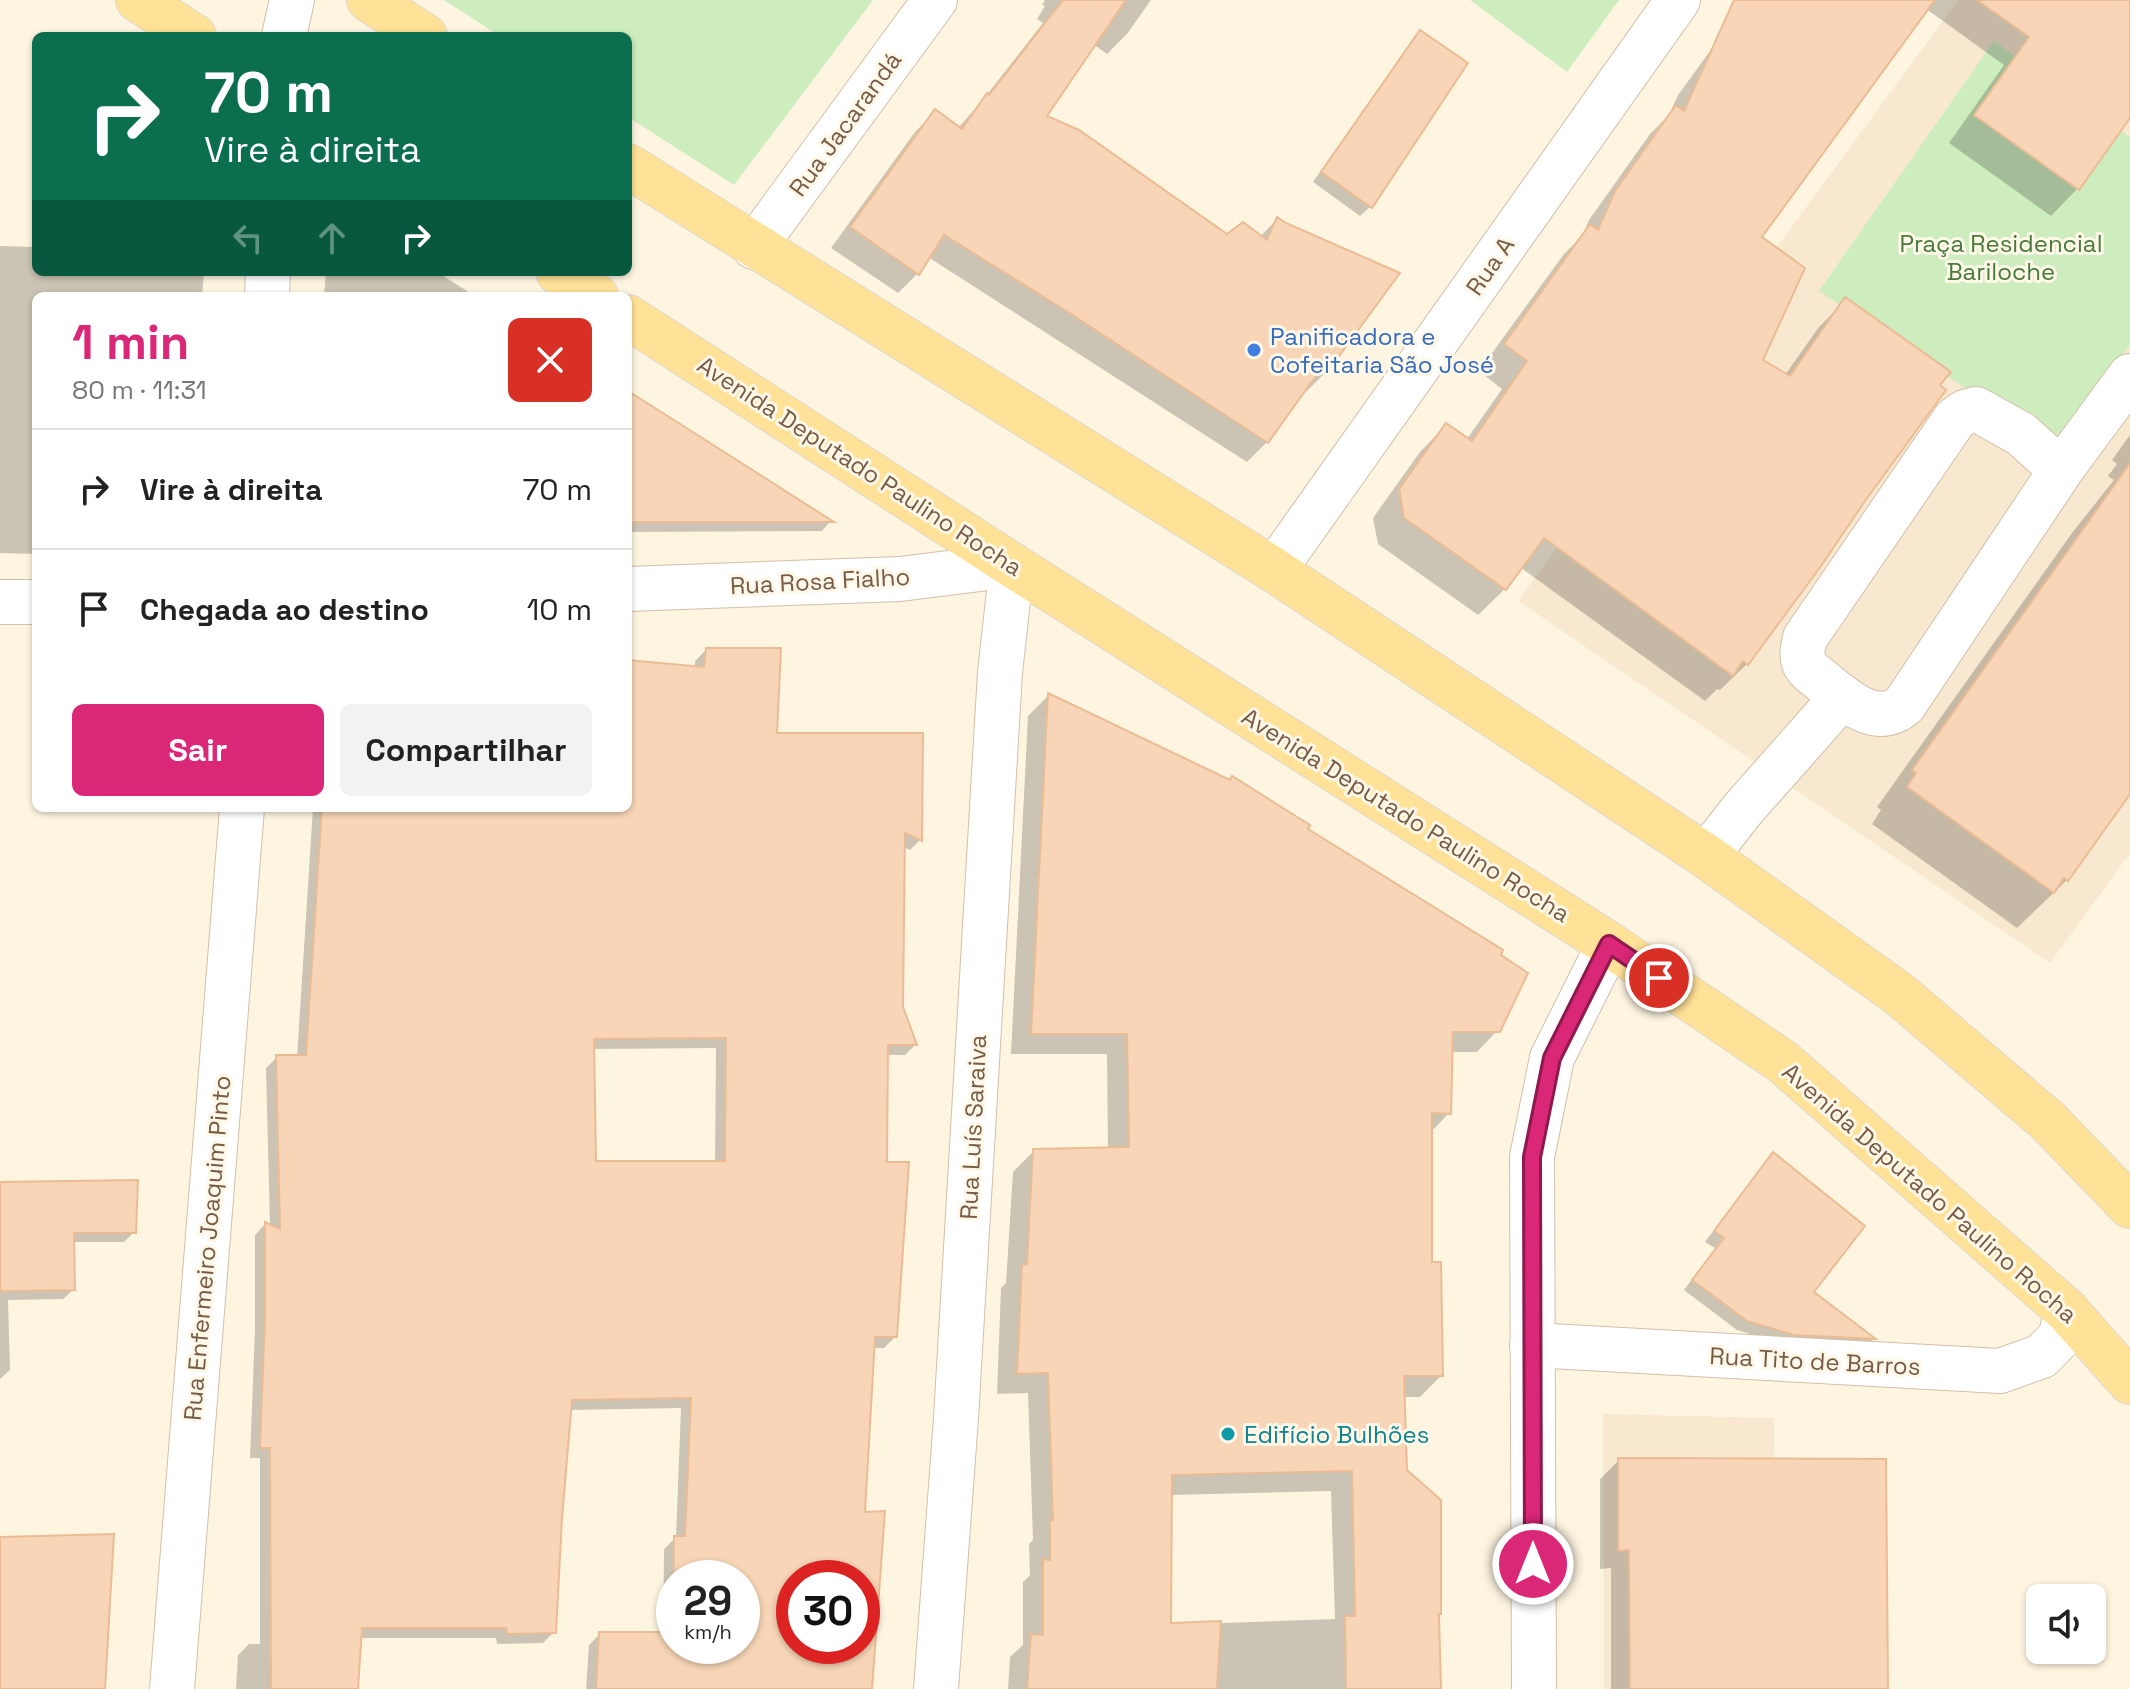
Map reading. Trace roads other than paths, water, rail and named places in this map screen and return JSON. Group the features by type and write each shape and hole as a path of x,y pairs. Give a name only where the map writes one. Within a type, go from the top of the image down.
{"main road":[{"path":"138,0 188,32"},
{"path":"369,0 419,32"},
{"path":"632,169 1274,570 1706,856 1899,994 2048,1121 2130,1206"},
{"path":"564,276 590,292"},
{"name":"Avenida Deputado Paulino Rocha","path":"632,320 1609,944 1783,1062 2066,1310 2130,1382"}],"street":[{"path":"285,32 292,0"},
{"name":"Rua Jacarandá","path":"754,247 935,0"},
{"name":"Rua A","path":"1274,570 1678,0"},
{"path":"2061,470 2021,434 1996,418 1976,409 1955,419 1805,638 1803,661 1842,697 1870,713 1895,713 1904,705 2061,470 2130,376"},
{"name":"Rua Rosa Fialho","path":"632,589 900,579 1012,565"},
{"name":"Rua Luís Saraiva","path":"936,1689 956,1418 1000,672 1012,565"},
{"path":"0,602 32,602"},
{"path":"1706,856 1743,809 1842,697"},
{"name":"Rua Enfermeiro Joaquim Pinto","path":"172,1689 242,812"},
{"path":"1534,1689 1532,1157 1552,1058 1609,944"},
{"name":"Rua Tito de Barros","path":"1532,1345 2000,1371 2042,1356 2061,1336 2066,1310"}],"place":[{"name":"Panificadora e Cofeitaria São José","path":"1254,350"},
{"name":"Edifício Bulhões","path":"1228,1434"}],"park label":[{"name":"Praça Residencial Bariloche","path":"2001,257"}]}
